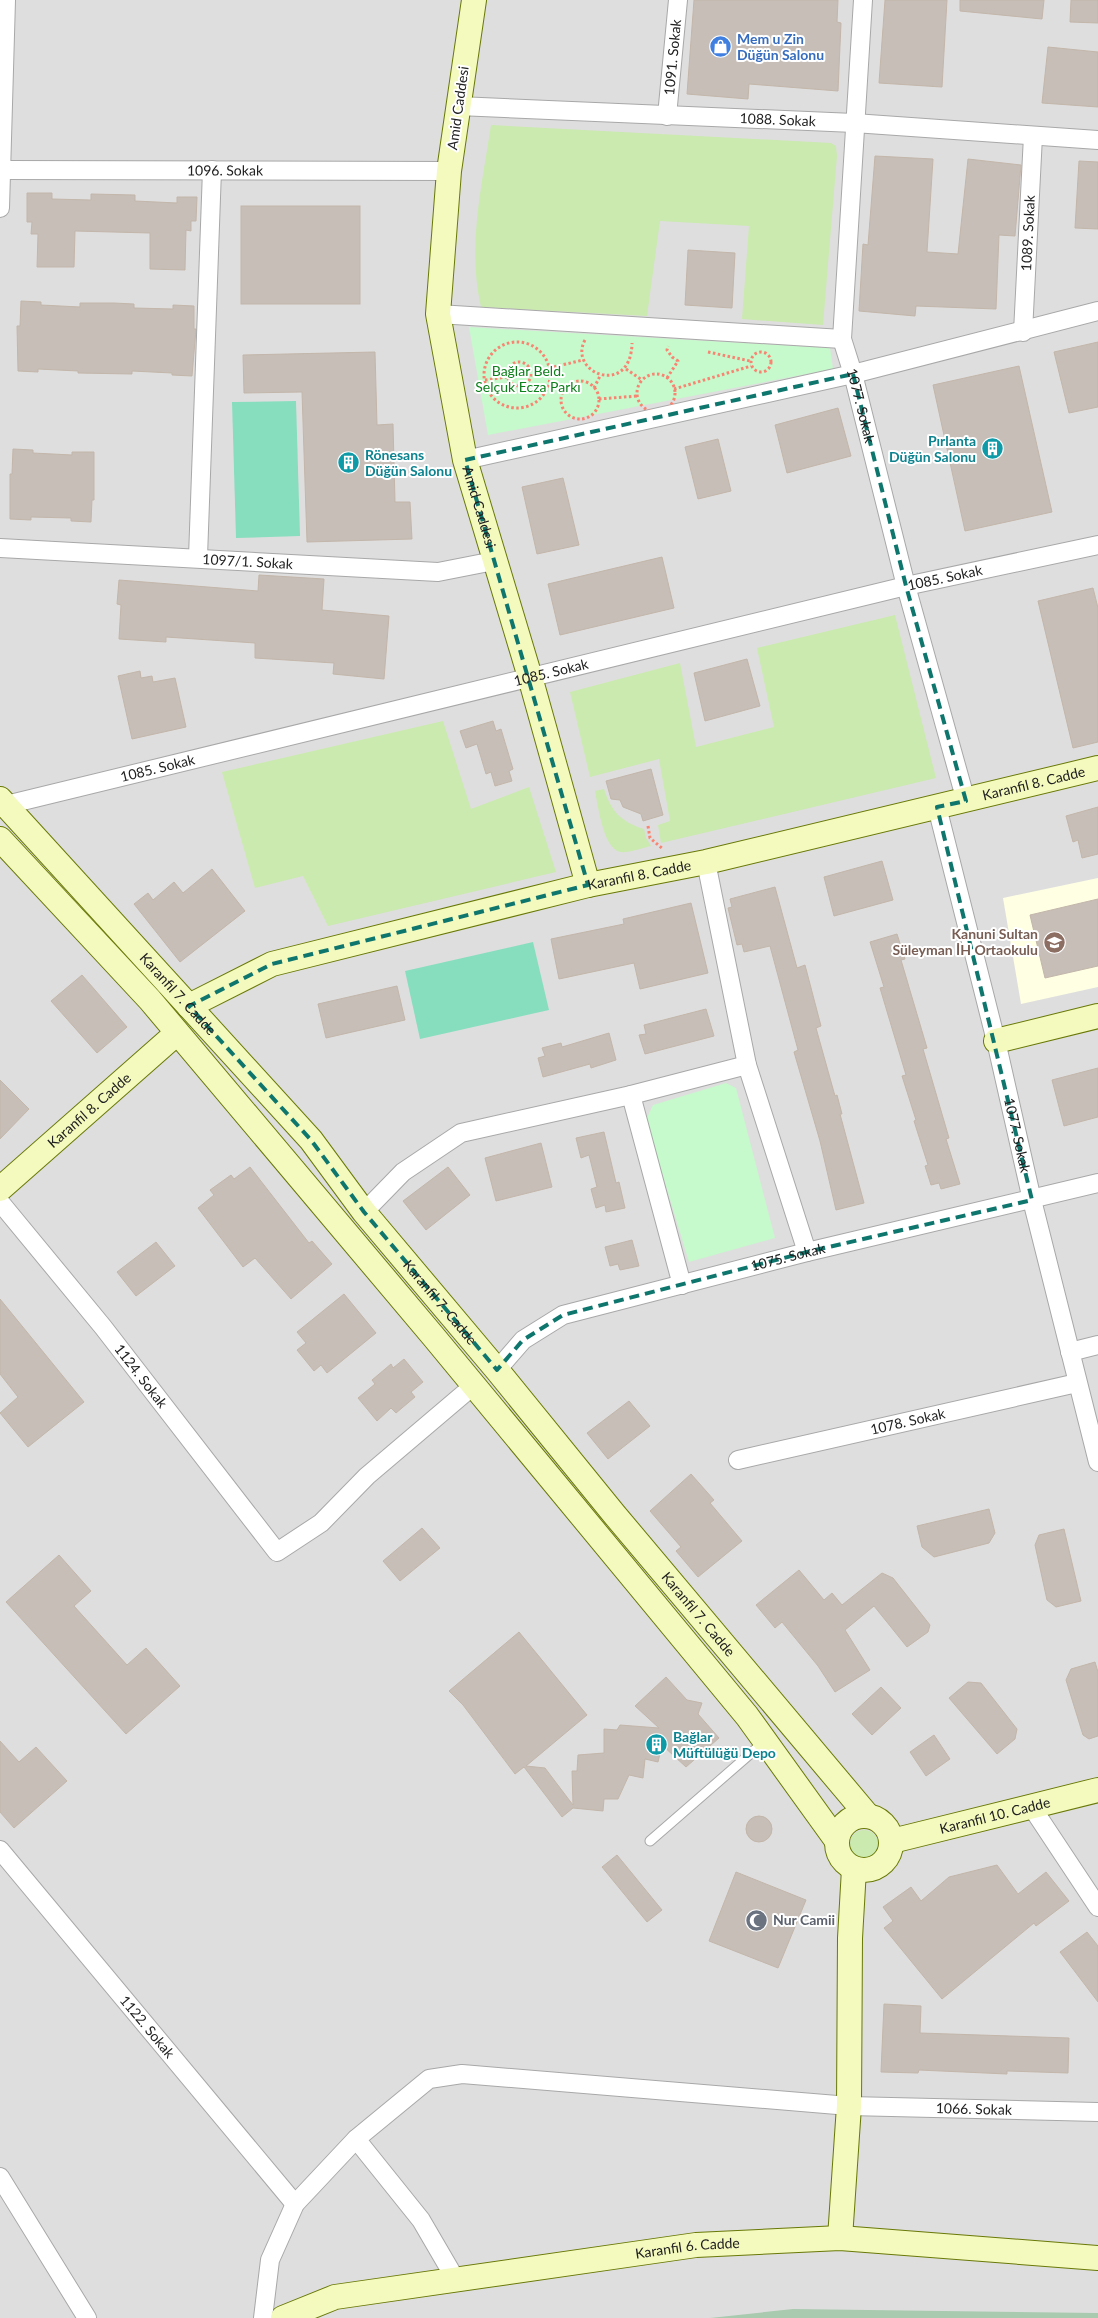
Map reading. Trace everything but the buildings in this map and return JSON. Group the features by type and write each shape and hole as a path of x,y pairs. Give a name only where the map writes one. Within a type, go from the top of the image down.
{"street":[{"path":"0,208 6,0"},
{"name":"Amid Caddesi","path":"474,0 449,171 438,314 465,460 530,677 588,885"},
{"name":"1091. Sokak","path":"668,116 678,0"},
{"name":"1077. Sokak","path":"863,0 842,339 853,374 906,586 966,801"},
{"name":"1088. Sokak","path":"458,106 668,116 854,122 1098,140"},
{"name":"1089. Sokak","path":"1023,332 1033,136"},
{"name":"1096. Sokak","path":"2,170 449,171"},
{"path":"198,557 212,170"},
{"path":"465,460 853,374 1023,332 1098,311"},
{"path":"438,314 842,339"},
{"name":"1085. Sokak","path":"3,802 906,586 1098,545"},
{"name":"1097/1. Sokak","path":"0,548 198,557 438,572 494,561"},
{"name":"Karanfil 8. Cadde","path":"189,1006 272,964 588,885 706,862 1098,768"},
{"name":"Karanfil 7. Cadde","path":"3,802 311,1140 364,1212 497,1370 620,1522 868,1816"},
{"name":"1077. Sokak","path":"937,808 996,1041 1032,1200 1098,1462"},
{"name":"Karanfil 7. Cadde","path":"0,839 150,1000 473,1386 766,1741 837,1841"},
{"path":"706,862 746,1065 807,1252"},
{"path":"996,1041 1098,1016"},
{"name":"Karanfil 8. Cadde","path":"0,1189 177,1033"},
{"path":"364,1212 404,1172 461,1133 631,1096 746,1065"},
{"path":"631,1096 682,1285"},
{"name":"1075. Sokak","path":"497,1370 523,1340 563,1315 807,1252 1098,1184"},
{"name":"1124. Sokak","path":"0,1202 103,1327 277,1552 321,1523 367,1476 473,1386"},
{"path":"1070,1352 1098,1345"},
{"name":"1078. Sokak","path":"738,1460 1078,1383"},
{"name":"Karanfil 10. Cadde","path":"892,1841 1098,1790"},
{"path":"1031,1806 1098,1907"},
{"path":"859,1816 868,1816 884,1824 892,1841 887,1859 880,1866 863,1871 854,1869 841,1858 837,1841 839,1832 851,1820 859,1816"},
{"name":"1122. Sokak","path":"0,1850 295,2204"},
{"path":"840,2238 849,2106 850,1938 854,1869"},
{"name":"1066. Sokak","path":"263,2318 270,2260 295,2204 356,2139 429,2079 462,2074 849,2106 1098,2112"},
{"path":"356,2139 421,2220 456,2280"},
{"path":"0,2177 87,2318"},
{"name":"Karanfil 6. Cadde","path":"283,2318 336,2297 696,2245 840,2238 1098,2258"}],"lane":[{"path":"650,1841 766,1741"}],"path":[{"path":"594,324 583,344 583,360 587,367 600,376 613,375 626,369 632,356 633,336"},
{"path":"515,342 535,347 543,355 549,368 549,386 544,395 536,403 526,407 515,408 504,405 495,400 488,391 485,380 488,359 504,345 515,342"},
{"path":"667,378 678,361 667,350 669,343"},
{"path":"708,352 751,363 755,370 764,371 769,367 771,361 766,353 760,352 753,355 751,363"},
{"path":"549,368 583,360"},
{"path":"518,362 526,364 531,371 530,379 522,386 514,386 507,377 508,369 518,362"},
{"path":"674,389 751,363"},
{"path":"626,369 642,380"},
{"path":"652,374 667,378 674,389 673,403 663,411 649,411 644,408 637,396 638,385 642,380 652,374"},
{"path":"594,388 600,376"},
{"path":"485,380 507,377"},
{"path":"583,382 594,388 599,399 599,405 591,416 580,420 568,415 561,405 563,392 571,383 583,382"},
{"path":"599,399 637,396"}],"highlighted area":[{"path":"853,374 906,586 966,801 937,807 1032,1200 807,1252 563,1315 523,1340 497,1370 364,1212 311,1140 189,1006 272,964 588,885 465,460"}],"shaded area":[{"path":"0,0 1098,0 1098,2318 0,2318"},
{"name":"Kanuni Sultan Süleyman İH Ortaokulu","path":"1098,878 1098,987 1021,1004 1003,898"},
{"path":"793,2309 1098,2313 1098,2318 710,2318"}],"green space":[{"path":"491,125 831,143 836,146 837,156 823,325 742,319 749,226 660,221 647,316 481,307 475,262 477,216"},
{"name":"Bağlar Beld. Selçuk Ecza Parkı","path":"469,327 830,348 833,369 488,435"},
{"path":"296,401 300,536 236,538 232,402"},
{"path":"895,615 936,778 661,843 658,825 670,821 659,759 590,777 570,692 680,663 696,747 774,727 757,648"},
{"path":"443,721 471,809 529,787 556,872 328,926 303,876 255,888 222,772"},
{"path":"604,789 610,804 618,815 629,823 644,829 646,838 651,846 620,852 609,843 602,825 595,791"},
{"path":"533,942 549,1010 420,1039 405,971"},
{"path":"726,1083 736,1088 775,1238 689,1262 646,1120 653,1105"},
{"path":"864,1830 874,1834 878,1844 874,1854 864,1858 854,1854 850,1844 854,1834"}],"place":[{"name":"Mem u Zin Düğün Salonu","path":"721,47"},
{"name":"Pırlanta Düğün Salonu","path":"992,449"},
{"name":"Rönesans Düğün Salonu","path":"349,463"},
{"name":"Kanuni Sultan Süleyman İH Ortaokulu","path":"1054,942"},
{"name":"Bağlar Müftülüğü Depo","path":"657,1745"},
{"name":"Nur Camii","path":"757,1920"}]}
